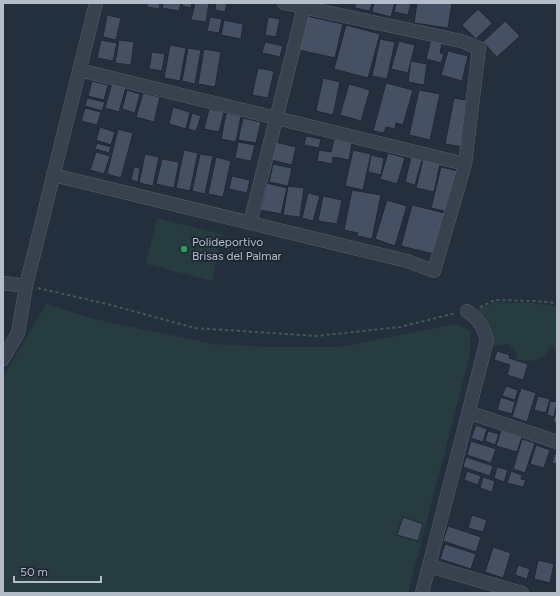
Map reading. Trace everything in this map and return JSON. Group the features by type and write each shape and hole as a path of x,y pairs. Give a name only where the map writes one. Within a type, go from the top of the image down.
{"street":[{"path":"3,359 18,333 26,286 96,3"},
{"path":"53,175 407,261 434,271 465,164 479,48 461,41 304,5 284,3"},
{"path":"250,223 304,5"},
{"path":"80,70 465,164"},
{"path":"3,283 26,286"},
{"path":"422,593 487,340 483,326 467,311"},
{"path":"468,412 557,442"},
{"path":"429,566 522,593"}],"path":[{"path":"26,286 111,305 195,328 316,336 400,327 467,311 495,300 527,300 557,303"}],"green space":[{"name":"Polideportivo Brisas del Palmar","path":"157,218 222,234 212,281 146,264"},
{"path":"495,302 531,303 557,306 557,345 549,349 539,359 526,361 517,360 517,354 508,344 491,346 472,311"},
{"path":"46,304 94,319 213,344 269,347 340,347 455,324 470,331 470,355 408,593 3,593 3,377"},
{"path":"557,345 557,355 553,348"}],"building":[{"path":"147,3 160,3 159,9 147,7"},
{"path":"163,3 181,3 179,11 162,8"},
{"path":"183,3 192,3 191,8 182,6"},
{"path":"195,3 209,3 206,22 191,20"},
{"path":"216,3 227,3 225,12 215,10"},
{"path":"356,3 372,3 370,11 355,8"},
{"path":"374,3 395,3 391,17 372,12"},
{"path":"396,3 411,3 408,15 394,12"},
{"path":"417,3 452,3 448,28 414,23"},
{"path":"478,9 492,23 476,39 462,25"},
{"path":"107,15 121,18 116,40 103,37"},
{"path":"307,16 343,24 335,58 299,50"},
{"path":"210,17 222,19 219,33 207,31"},
{"path":"268,17 280,19 276,37 265,35"},
{"path":"224,20 243,24 241,39 221,35"},
{"path":"505,21 520,36 497,57 483,42"},
{"path":"346,25 380,34 368,78 334,69"},
{"path":"380,39 395,42 387,79 372,76"},
{"path":"101,40 117,43 113,61 97,58"},
{"path":"119,40 134,42 131,65 115,63"},
{"path":"431,40 442,43 440,53 444,54 441,63 426,59"},
{"path":"399,41 415,45 408,73 391,69"},
{"path":"265,42 283,46 280,57 262,53"},
{"path":"170,45 186,48 180,81 164,78"},
{"path":"188,48 201,50 195,84 182,81"},
{"path":"204,49 221,52 215,87 198,84"},
{"path":"448,51 468,56 462,81 441,75"},
{"path":"152,52 165,54 162,71 149,69"},
{"path":"411,61 427,64 424,85 408,82"},
{"path":"258,68 274,71 268,98 252,95"},
{"path":"323,78 340,82 333,115 316,111"},
{"path":"92,81 108,85 104,100 88,96"},
{"path":"112,83 126,87 119,112 105,108"},
{"path":"386,83 413,90 403,125 396,123 395,129 386,127 384,133 373,131"},
{"path":"349,84 370,90 361,121 340,115"},
{"path":"127,90 140,94 135,113 122,109"},
{"path":"419,90 440,94 430,140 409,135"},
{"path":"143,93 160,97 154,122 136,117"},
{"path":"87,98 105,102 102,111 85,106"},
{"path":"454,98 472,101 463,147 445,144"},
{"path":"173,107 190,112 186,129 169,124"},
{"path":"85,108 101,112 97,125 81,121"},
{"path":"209,109 224,112 219,132 204,129"},
{"path":"192,113 201,116 196,131 188,129"},
{"path":"226,113 241,116 236,142 221,139"},
{"path":"243,118 261,122 256,143 238,140"},
{"path":"100,127 115,132 111,145 96,140"},
{"path":"118,129 133,133 121,178 107,174"},
{"path":"306,136 321,139 319,148 304,145"},
{"path":"334,139 352,143 349,160 333,157 332,164 317,161 319,150 331,152"},
{"path":"238,142 255,145 251,161 235,158"},
{"path":"275,142 296,147 292,165 271,160"},
{"path":"97,143 111,147 109,153 95,149"},
{"path":"184,150 198,153 190,191 176,188"},
{"path":"353,150 371,154 363,190 345,186"},
{"path":"96,152 110,156 104,174 90,170"},
{"path":"388,153 405,158 397,184 380,179"},
{"path":"145,154 159,157 153,186 139,183"},
{"path":"200,154 213,156 205,194 192,191"},
{"path":"371,155 384,158 381,175 368,172"},
{"path":"216,157 231,161 223,197 208,194"},
{"path":"411,157 422,160 415,185 405,182"},
{"path":"162,159 179,162 174,188 156,184"},
{"path":"423,159 440,164 434,192 416,188"},
{"path":"273,164 292,168 288,186 269,182"},
{"path":"134,167 140,168 138,182 131,180"},
{"path":"441,167 458,171 448,212 431,208"},
{"path":"232,176 250,180 247,193 229,189"},
{"path":"267,183 287,188 281,214 260,210"},
{"path":"288,186 304,188 300,217 283,215"},
{"path":"352,190 381,195 372,239 357,236 358,233 344,230"},
{"path":"308,193 320,196 313,221 302,218"},
{"path":"323,196 342,200 337,224 318,221"},
{"path":"387,200 407,206 395,246 375,239"},
{"path":"412,205 445,213 434,254 401,246"},
{"path":"497,351 510,355 509,358 528,364 523,380 507,375 510,365 494,360"},
{"path":"506,386 518,390 515,400 502,396"},
{"path":"521,388 536,393 527,422 512,417"},
{"path":"538,396 550,399 546,413 534,410"},
{"path":"501,397 515,402 512,414 497,410"},
{"path":"550,401 557,402 554,417 547,415"},
{"path":"557,407 557,423 553,422"},
{"path":"476,425 487,429 483,442 471,438"},
{"path":"501,430 522,437 517,452 496,446"},
{"path":"488,431 499,434 495,445 485,441"},
{"path":"522,439 535,443 525,473 513,469"},
{"path":"471,441 496,449 491,463 467,455"},
{"path":"536,445 550,450 544,468 530,464"},
{"path":"555,453 557,454 557,464 552,463"},
{"path":"466,457 493,466 490,476 463,467"},
{"path":"497,467 508,470 504,482 494,478"},
{"path":"467,471 481,476 478,485 464,480"},
{"path":"511,471 522,475 521,479 526,480 523,487 507,483"},
{"path":"483,477 495,481 492,492 480,488"},
{"path":"472,515 487,520 483,532 468,528"},
{"path":"403,517 423,524 418,541 397,535"},
{"path":"448,526 481,537 476,552 443,541"},
{"path":"445,544 476,554 471,569 440,559"},
{"path":"493,547 511,553 503,578 485,572"},
{"path":"538,560 554,564 550,583 534,579"},
{"path":"518,565 530,569 527,579 515,575"}],"place":[{"name":"Polideportivo Brisas del Palmar","path":"184,249"}]}
